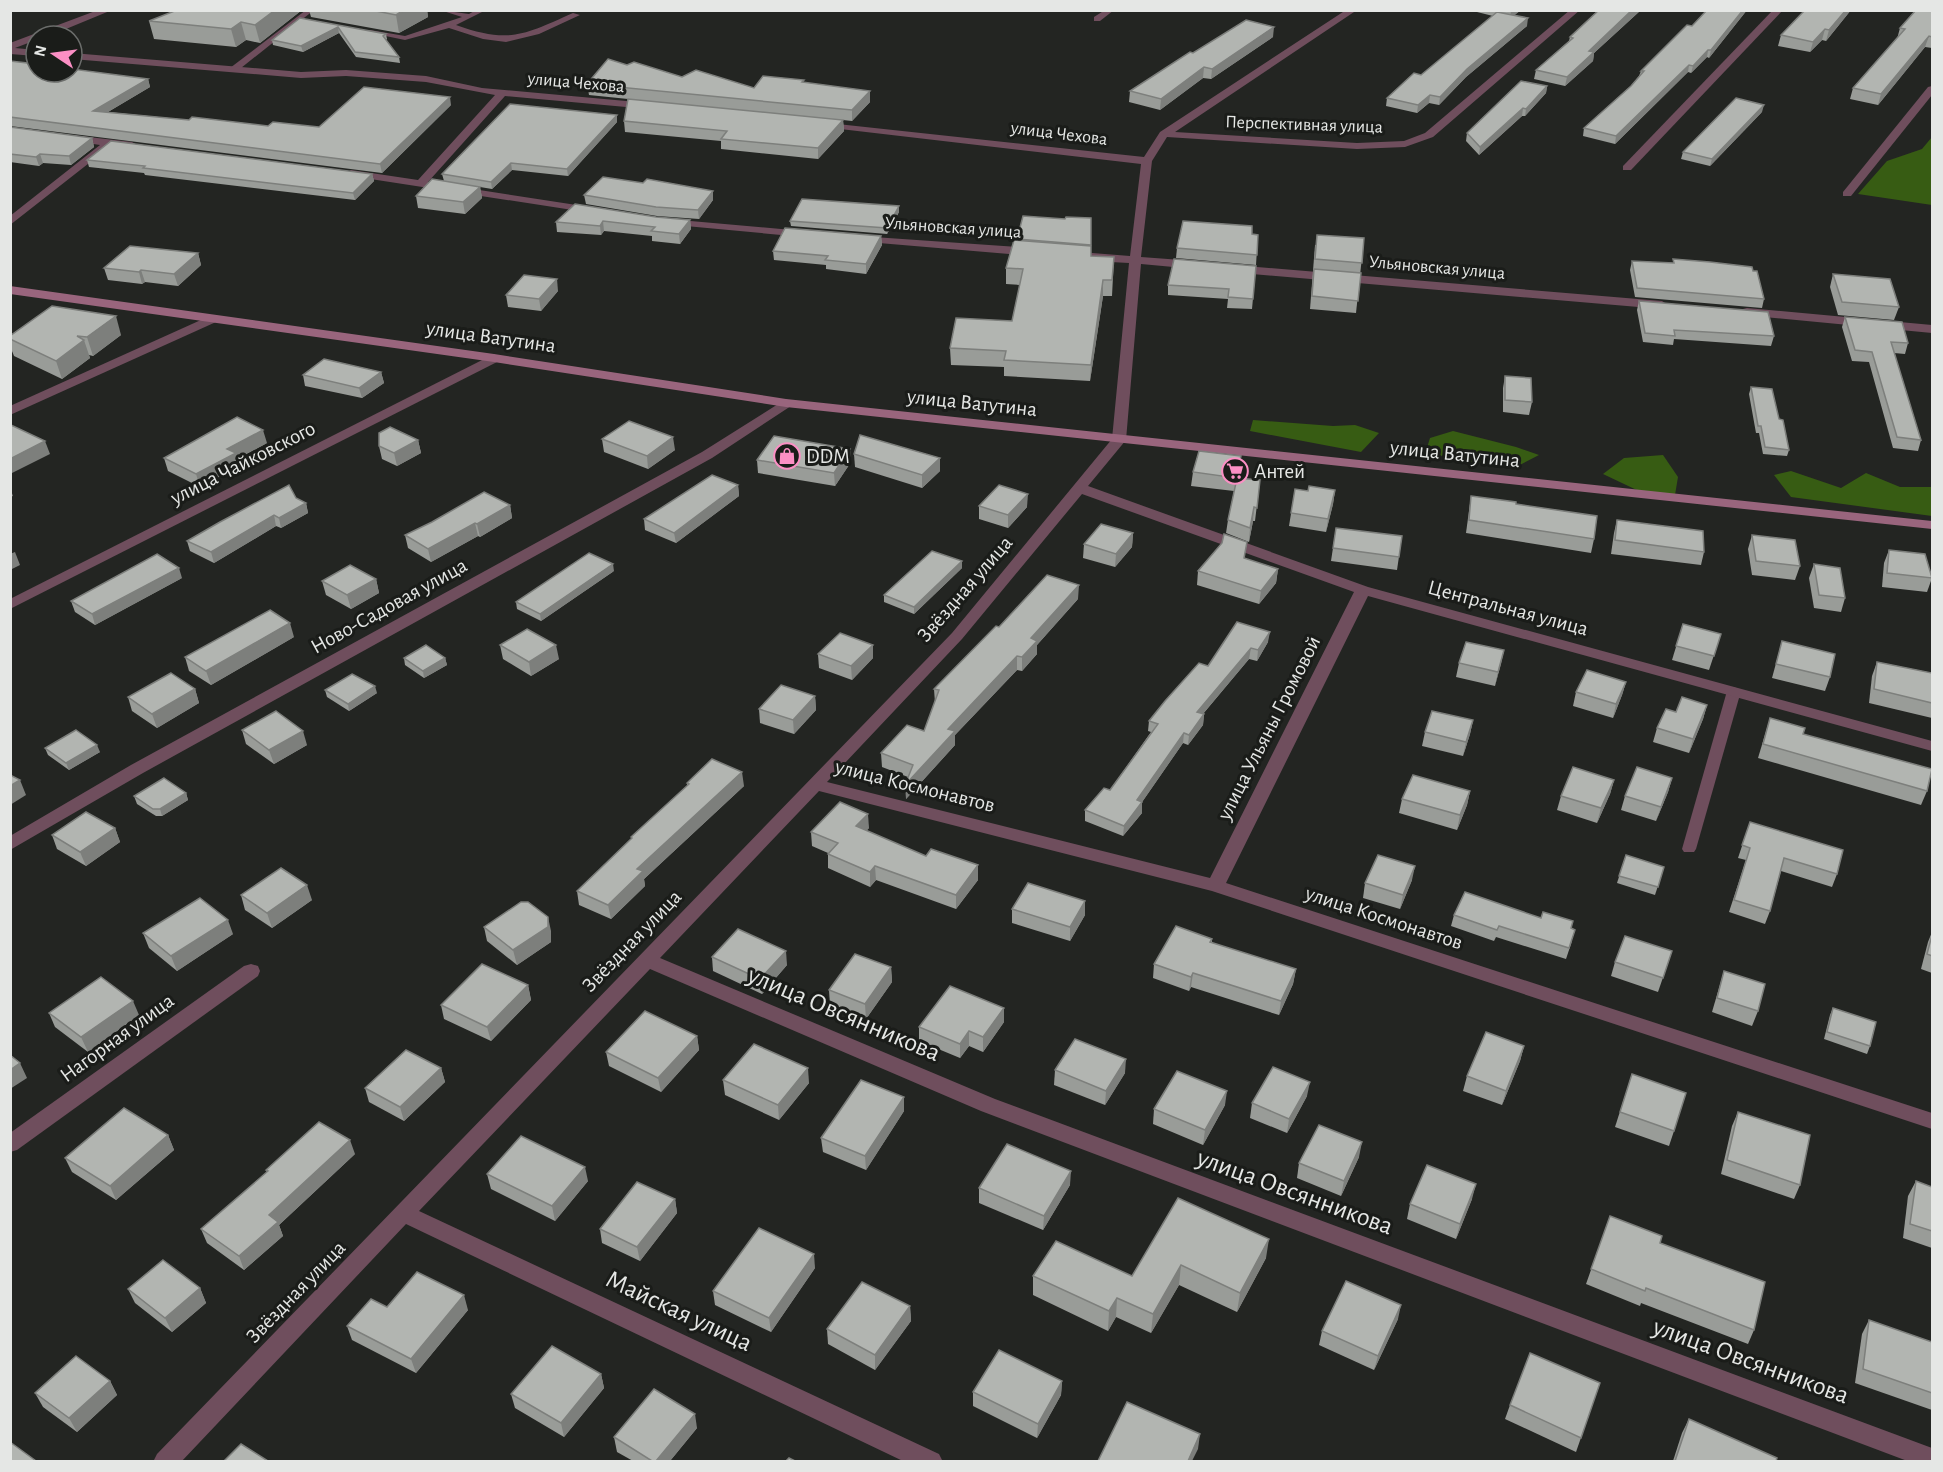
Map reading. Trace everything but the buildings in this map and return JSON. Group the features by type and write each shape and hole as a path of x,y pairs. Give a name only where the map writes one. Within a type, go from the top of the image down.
{"main road":[{"name":"улица Ватутина","path":"10,290 494,358 786,403 1932,525"}],"street":[{"path":"72,24 108,10"},
{"name":"Перспективная улица","path":"1147,161 1164,135 1353,10"},
{"name":"Перспективная улица","path":"1164,135 1357,146 1389,145 1418,140 1443,124 1576,10"},
{"path":"1627,168 1779,10"},
{"path":"10,49 24,43"},
{"name":"улица Чехова","path":"84,57 301,75 346,74 426,79 482,91 664,108"},
{"path":"1847,194 1932,89"},
{"path":"420,184 502,92"},
{"name":"улица Чехова","path":"814,122 1147,161"},
{"path":"55,136 144,147"},
{"path":"10,222 110,142"},
{"path":"1119,440 1135,260 1147,161"},
{"path":"339,171 606,212"},
{"path":"657,221 819,236"},
{"name":"Ульяновская улица","path":"843,237 1041,253"},
{"name":"Ульяновская улица","path":"1077,256 1679,306"},
{"path":"1738,311 1932,329"},
{"path":"10,411 212,319"},
{"name":"улица Чайковского","path":"10,605 494,358"},
{"name":"Ново-Садовая улица","path":"10,844 148,763 707,455 786,403"},
{"name":"Звёздная улица","path":"165,1461 957,636 1119,440"},
{"name":"Центральная улица","path":"1079,488 1363,590 1932,746"},
{"name":"улица Ульяны Громовой","path":"1215,886 1363,590"},
{"name":"улица Космонавтов","path":"814,784 1215,886 1932,1121"},
{"name":"улица Овсянникова","path":"645,959 987,1105 1932,1459"},
{"name":"Нагорная улица","path":"10,1144 251,971"},
{"name":"Майская улица","path":"403,1212 931,1461"}],"lane":[{"path":"232,70 311,10"},
{"path":"443,10 470,16"},
{"path":"358,30 405,38 449,25 483,10"},
{"path":"1097,19 1111,10"},
{"path":"449,25 493,39 512,39 532,34 576,15"},
{"path":"300,19 312,21"},
{"path":"1689,849 1734,691"}],"green space":[{"path":"1932,137 1932,205 1858,194 1887,161 1922,149"},
{"path":"1253,420 1333,426 1355,425 1379,433 1361,452 1250,431"},
{"path":"1453,431 1539,455 1518,466 1458,461 1426,451 1430,438"},
{"path":"1663,455 1678,477 1675,495 1643,493 1603,474 1624,458"},
{"path":"1791,471 1841,488 1866,473 1900,487 1932,487 1932,516 1791,497 1774,475"}],"place":[{"name":"DDM","path":"787,456"},
{"name":"Антей","path":"1235,471"}]}
